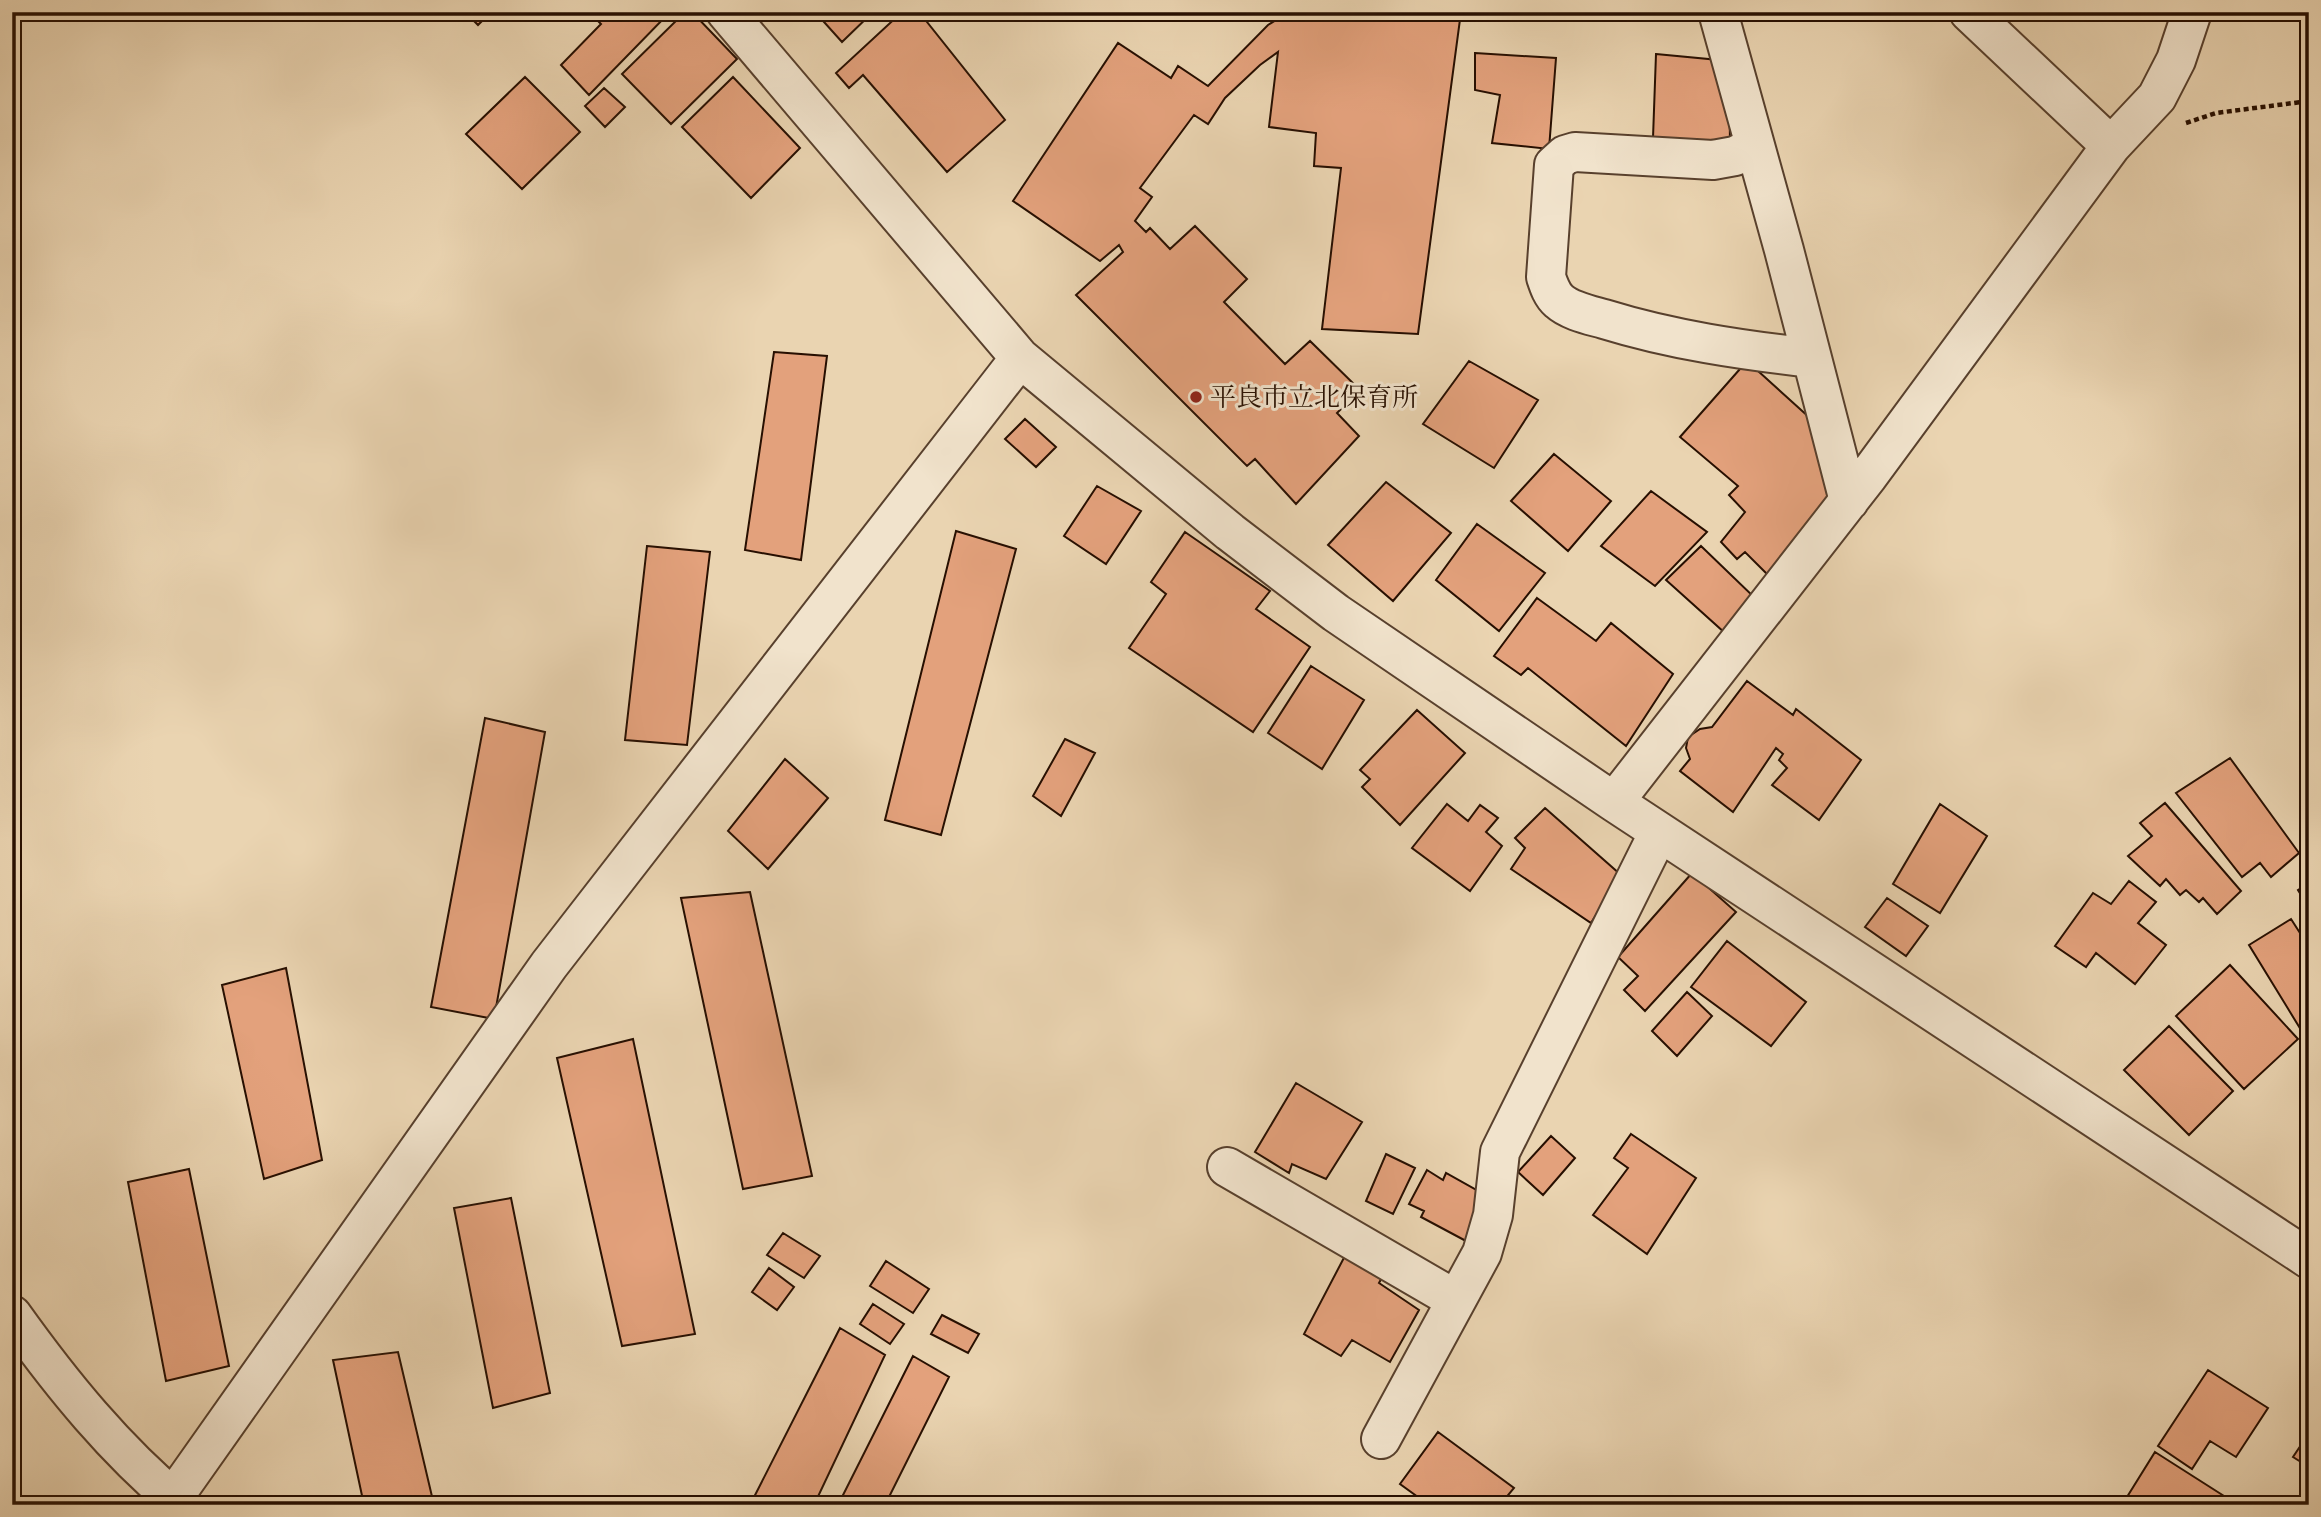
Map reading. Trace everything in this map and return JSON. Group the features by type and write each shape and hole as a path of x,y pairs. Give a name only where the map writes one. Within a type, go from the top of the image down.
{"street":[{"path":"726,12 1020,358 1230,532 1336,613 1614,803 2309,1259"},
{"path":"1718,12 1849,501"},
{"path":"1969,12 2111,146"},
{"path":"1614,803 1849,501 2111,146 2157,97 2176,60 2192,12"},
{"path":"1755,146 1735,156 1713,160 1575,152 1565,155 1554,164 1546,277 1560,302 1579,311 1647,332 1747,351 1812,358"},
{"path":"12,1315 61,1384 118,1447 177,1501 549,965 1020,358"},
{"path":"1381,1438 1482,1253 1493,1215 1500,1152 1659,832"},
{"path":"1227,1167 1456,1300"}],"path":[{"path":"2177,126 2216,113 2309,101"}],"building":[{"path":"465,12 491,12 478,25"},
{"path":"589,12 670,12 589,95 561,65 601,24"},
{"path":"685,12 692,12 737,59 671,124 622,74"},
{"path":"815,12 873,12 842,42"},
{"path":"902,12 919,12 1005,120 947,172 863,75 849,88 836,73"},
{"path":"1289,12 1461,12 1418,334 1322,329 1341,168 1314,166 1316,133 1269,127 1278,52 1225,98 1208,124 1194,115 1140,188 1152,197 1135,221 1146,232 1150,228 1170,249 1195,226 1247,279 1224,302 1285,364 1310,341 1360,390 1337,413 1359,436 1296,504 1255,459 1247,466 1076,295 1123,252 1119,245 1100,261 1013,201 1118,43 1171,78 1178,66 1208,86 1268,25"},
{"path":"1475,53 1556,58 1549,149 1492,143 1500,95 1475,90"},
{"path":"1656,54 1729,61 1730,143 1653,138"},
{"path":"525,77 580,132 522,189 466,134"},
{"path":"733,77 800,148 751,198 682,127"},
{"path":"604,88 625,107 605,127 585,106"},
{"path":"774,352 827,356 801,560 745,550"},
{"path":"1469,361 1538,400 1494,468 1423,424"},
{"path":"1747,361 1821,428 1830,509 1768,575 1745,552 1737,559 1721,542 1745,512 1729,495 1738,486 1680,437"},
{"path":"1025,419 1056,447 1036,467 1005,439"},
{"path":"1554,454 1611,501 1568,551 1511,501"},
{"path":"1386,482 1451,533 1393,601 1328,545"},
{"path":"1097,486 1141,511 1106,564 1064,536"},
{"path":"1651,491 1707,532 1655,586 1601,546"},
{"path":"1477,524 1545,573 1499,631 1436,580"},
{"path":"956,531 1016,549 941,835 885,820"},
{"path":"1185,532 1270,591 1256,609 1310,647 1253,732 1129,648 1166,594 1151,582"},
{"path":"647,546 710,552 687,745 625,740"},
{"path":"1701,546 1756,599 1725,633 1666,580"},
{"path":"1537,598 1596,641 1611,623 1673,674 1626,746 1528,668 1521,675 1494,656"},
{"path":"1311,666 1364,700 1322,769 1268,733"},
{"path":"1747,681 1793,715 1796,709 1861,760 1819,820 1772,785 1787,768 1779,760 1783,754 1776,748 1733,812 1680,771 1690,759 1686,748 1688,737 1700,729 1712,727"},
{"path":"1417,710 1465,753 1400,825 1362,787 1370,779 1360,770"},
{"path":"485,718 545,732 494,1019 431,1007"},
{"path":"1065,739 1095,753 1061,816 1033,796"},
{"path":"2230,758 2299,853 2271,877 2260,863 2242,877 2176,793"},
{"path":"785,759 828,798 768,869 728,831"},
{"path":"2165,803 2241,891 2217,914 2203,898 2199,902 2186,890 2180,895 2166,879 2160,886 2128,856 2152,836 2140,823"},
{"path":"1447,804 1468,821 1480,805 1498,818 1486,832 1502,846 1470,891 1412,848"},
{"path":"1940,804 1987,836 1940,913 1893,884"},
{"path":"1545,808 1621,875 1591,923 1511,869 1525,848 1515,838"},
{"path":"1692,873 1736,912 1645,1011 1624,990 1638,976 1618,957"},
{"path":"2129,881 2156,902 2138,923 2166,945 2135,984 2096,953 2086,967 2055,946 2093,893 2111,904"},
{"path":"2309,883 2309,908 2298,890"},
{"path":"750,892 812,1176 743,1189 681,898"},
{"path":"1887,898 1928,926 1906,956 1865,927"},
{"path":"2291,919 2309,947 2309,1043 2249,945"},
{"path":"1727,941 1806,1002 1771,1046 1691,987"},
{"path":"2230,965 2298,1039 2244,1089 2176,1016"},
{"path":"286,968 322,1160 264,1179 222,985"},
{"path":"1687,992 1712,1016 1677,1056 1652,1031"},
{"path":"2169,1026 2233,1091 2189,1135 2124,1070"},
{"path":"633,1039 695,1334 622,1346 557,1058"},
{"path":"1296,1083 1362,1122 1326,1179 1292,1164 1289,1173 1255,1152"},
{"path":"1631,1134 1696,1178 1647,1254 1593,1215 1628,1168 1614,1158"},
{"path":"1551,1136 1575,1158 1543,1195 1518,1172"},
{"path":"1386,1154 1415,1168 1393,1214 1366,1201"},
{"path":"189,1169 229,1366 166,1381 128,1182"},
{"path":"1427,1170 1443,1180 1446,1173 1487,1196 1466,1241 1421,1217 1424,1211 1409,1204"},
{"path":"511,1198 550,1393 493,1408 454,1208"},
{"path":"783,1233 820,1256 804,1278 767,1255"},
{"path":"1347,1252 1384,1274 1379,1283 1419,1310 1390,1362 1352,1340 1341,1356 1304,1334"},
{"path":"886,1261 929,1289 913,1313 870,1286"},
{"path":"769,1268 794,1287 777,1310 752,1292"},
{"path":"873,1304 904,1324 890,1344 860,1324"},
{"path":"942,1315 979,1334 968,1353 931,1334"},
{"path":"840,1328 885,1355 814,1505 750,1505"},
{"path":"398,1352 434,1505 364,1505 333,1360"},
{"path":"913,1356 949,1377 885,1505 838,1505"},
{"path":"2208,1370 2268,1408 2236,1457 2210,1441 2192,1469 2158,1446"},
{"path":"1438,1432 1514,1488 1500,1505 1429,1505 1400,1484"},
{"path":"2309,1433 2309,1467 2293,1457"},
{"path":"2155,1452 2224,1496 2218,1505 2122,1505"}],"place":[{"name":"平良市立北保育所","path":"1196,397"}]}
